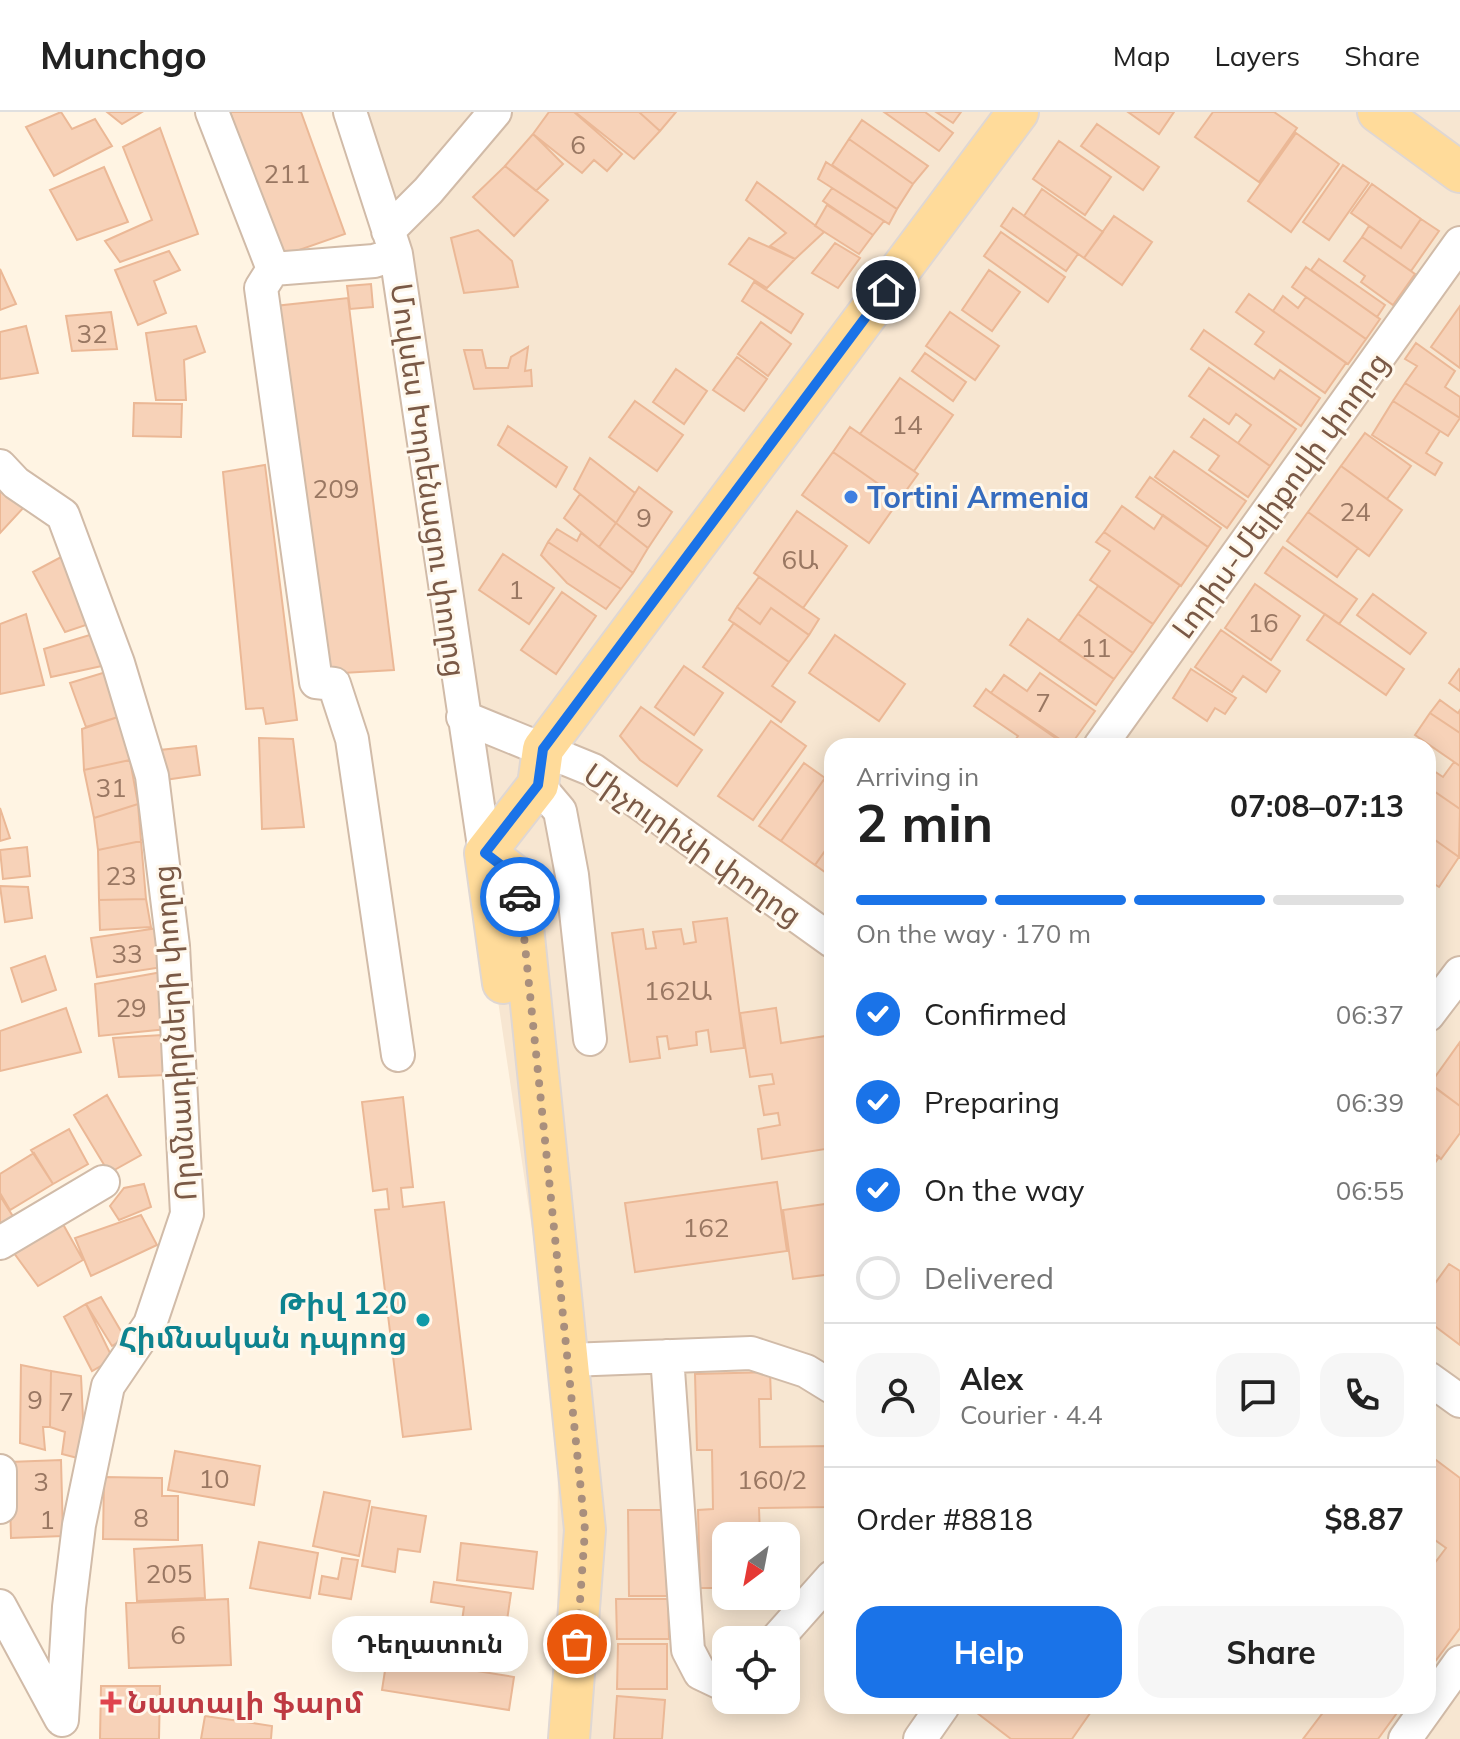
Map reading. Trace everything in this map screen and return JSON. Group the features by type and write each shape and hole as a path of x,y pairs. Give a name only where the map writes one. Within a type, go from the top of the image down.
{"main road":[{"path":"569,1739 585,1530 569,1360 518,878 485,853 541,767 1018,112"},
{"path":"1378,112 1460,172"},
{"name":"Մովսես Խորենացու փողոց","path":"485,853 555,1365 565,1526 553,1713 547,1739"}],"street":[{"path":"212,112 273,269"},
{"name":"Մովսես Խորենացու փողոց","path":"350,112 392,243 485,853"},
{"path":"273,269 374,261 392,243 428,191 495,112"},
{"name":"Լորիս-Մելիքովի փողոց","path":"1106,738 1460,243"},
{"path":"273,269 261,288 316,682 334,684 352,739 398,1055"},
{"name":"Որմնադիրների փողոց","path":"0,466 16,483 63,515 118,663 152,776 173,946 187,1214 150,1324 108,1386 79,1525 69,1607 65,1730"},
{"name":"Միչուրինի փողոց","path":"463,717 541,767 593,770 824,935"},
{"path":"541,767 560,811 572,875 590,1039"},
{"path":"1436,1004 1460,973"},
{"path":"0,1243 103,1182"},
{"path":"569,1360 751,1353 806,1371 824,1382"},
{"path":"667,1356 688,1650 700,1673 712,1679"},
{"path":"1436,1384 1460,1401"},
{"path":"0,1471 0,1507"},
{"path":"788,1626 824,1586"},
{"path":"0,1606 65,1730"},
{"path":"1436,1696 1460,1662"},
{"path":"920,1739 937,1714"},
{"path":"1405,1739 1423,1714"}],"shaded area":[{"path":"355,112 1460,112 1460,1739 557,1739 558,1404 439,604"}],"building":[{"path":"61,112 72,129 95,119 112,146 54,176 26,127"},
{"path":"107,112 142,112 122,124"},
{"path":"230,112 301,112 345,234 282,256"},
{"path":"549,112 574,112 622,154 607,171 594,160 582,173 533,134"},
{"path":"575,112 639,112 660,131 634,159"},
{"path":"639,112 676,112 660,131"},
{"path":"884,112 925,112 953,133 939,151"},
{"path":"936,112 961,112 953,123"},
{"path":"1128,112 1174,112 1159,134"},
{"path":"1213,112 1274,112 1297,128 1259,182 1195,137"},
{"path":"862,120 928,166 913,184 849,139"},
{"path":"1097,124 1159,167 1143,190 1081,146"},
{"path":"160,128 198,234 120,262 105,241 152,220 123,147"},
{"path":"1296,133 1339,164 1291,232 1248,201"},
{"path":"533,134 563,164 536,191 505,166"},
{"path":"849,139 913,184 897,209 832,165"},
{"path":"1059,141 1111,177 1085,215 1033,179"},
{"path":"826,162 897,209 889,224 818,179"},
{"path":"1343,165 1369,183 1329,240 1303,222"},
{"path":"505,166 548,200 514,236 473,197"},
{"path":"104,167 128,222 77,240 50,190"},
{"path":"757,182 824,232 795,259 770,246 786,233 746,200"},
{"path":"1372,184 1421,219 1401,248 1351,213"},
{"path":"832,188 884,221 873,235 823,201"},
{"path":"1042,189 1103,232 1084,258 1024,216"},
{"path":"827,205 873,235 859,254 815,226"},
{"path":"1013,208 1078,254 1066,271 1001,226"},
{"path":"1114,216 1152,242 1122,285 1084,258"},
{"path":"1421,219 1439,231 1411,271 1362,237 1369,226 1401,248"},
{"path":"478,230 512,261 518,287 464,293 451,238"},
{"path":"1001,232 1065,277 1048,302 984,256"},
{"path":"1362,237 1415,274 1393,305 1361,282 1365,276 1344,261"},
{"path":"749,238 795,259 767,288 729,264"},
{"path":"835,243 860,258 838,288 812,273"},
{"path":"169,251 180,270 154,281 166,313 138,325 115,270"},
{"path":"1319,259 1385,305 1377,317 1311,270"},
{"path":"1306,267 1380,319 1366,339 1292,287"},
{"path":"0,269 16,304 0,310"},
{"path":"989,270 1020,292 992,331 962,310"},
{"path":"754,282 803,314 791,333 742,301"},
{"path":"371,284 373,307 350,309 347,286"},
{"path":"1249,294 1346,363 1325,393 1255,344 1264,332 1236,312"},
{"path":"1283,296 1298,308 1306,297 1366,339 1348,364 1273,311"},
{"path":"348,298 394,670 325,674 275,306"},
{"path":"1460,306 1460,368 1431,347"},
{"path":"111,312 117,349 72,351 66,316"},
{"path":"950,312 999,346 975,380 926,346"},
{"path":"761,322 791,344 768,376 738,354"},
{"path":"26,326 38,373 0,379 0,332"},
{"path":"196,326 205,352 184,360 186,400 156,400 146,333"},
{"path":"1204,330 1274,379 1280,370 1320,398 1301,426 1191,349"},
{"path":"1416,343 1455,371 1445,387 1460,397 1460,418 1405,383 1417,366 1405,359"},
{"path":"528,347 525,371 531,370 532,386 474,389 464,350 482,350 486,368 508,368 511,357"},
{"path":"925,353 966,382 953,401 912,371"},
{"path":"737,357 767,379 744,411 713,390"},
{"path":"1209,368 1296,429 1270,466 1238,443 1251,425 1236,414 1229,424 1189,396"},
{"path":"676,369 707,391 684,424 653,402"},
{"path":"900,378 953,415 914,471 860,434"},
{"path":"1405,383 1460,418 1448,436 1393,401"},
{"path":"635,401 683,435 657,471 609,437"},
{"path":"1393,401 1440,431 1426,453 1442,463 1435,475 1372,435"},
{"path":"134,403 182,404 181,437 133,436"},
{"path":"1204,419 1270,466 1248,497 1209,470 1219,456 1191,437"},
{"path":"508,426 567,467 556,487 498,445"},
{"path":"850,427 918,474 900,499 833,452"},
{"path":"1365,433 1411,466 1387,499 1341,466"},
{"path":"1174,451 1246,501 1227,528 1155,477"},
{"name":"Tortini Armenia","path":"833,452 900,499 869,543 802,495"},
{"path":"590,458 635,493 616,523 574,489"},
{"path":"265,465 297,720 266,724 263,708 246,709 223,472"},
{"path":"1341,466 1402,510 1369,556 1308,512"},
{"path":"1150,477 1221,528 1208,547 1136,497"},
{"path":"639,487 672,512 648,548 616,523"},
{"path":"0,488 25,506 0,533"},
{"path":"580,494 616,523 599,547 564,518"},
{"path":"1122,506 1154,529 1163,515 1208,547 1181,586 1104,532"},
{"path":"797,511 847,546 803,608 754,573"},
{"path":"1308,512 1358,548 1337,577 1287,541"},
{"path":"616,523 648,548 633,573 599,547"},
{"path":"557,529 577,541 581,533 633,573 621,589 548,542"},
{"path":"1104,532 1180,585 1153,624 1090,580 1110,551 1096,542"},
{"path":"548,542 621,589 606,609 567,583 541,555"},
{"path":"1283,547 1357,599 1339,624 1265,573"},
{"path":"503,554 554,588 529,624 479,590"},
{"path":"65,555 92,623 65,632 33,572"},
{"path":"759,577 819,619 809,635 771,608 760,624 737,607"},
{"path":"1255,584 1300,616 1271,660 1225,628"},
{"path":"1098,586 1153,624 1133,653 1078,614"},
{"path":"562,592 596,616 556,674 521,650"},
{"path":"1373,594 1426,633 1410,654 1357,615"},
{"path":"737,607 760,624 771,608 809,635 789,662 729,620"},
{"path":"26,614 44,685 0,694 0,624"},
{"path":"1078,614 1133,653 1114,679 1059,641"},
{"path":"1325,614 1404,669 1386,695 1307,640"},
{"path":"1028,619 1114,679 1096,705 1010,645"},
{"path":"734,623 789,662 772,686 795,702 781,722 703,667"},
{"path":"1221,630 1280,671 1266,692 1243,676 1232,692 1195,667"},
{"path":"93,634 102,666 51,677 44,649"},
{"path":"835,635 905,684 879,721 809,673"},
{"path":"684,666 723,693 694,735 655,707"},
{"path":"1191,669 1236,698 1225,714 1215,708 1207,721 1173,698"},
{"path":"1460,670 1460,691 1449,683"},
{"path":"106,672 118,717 86,727 70,683"},
{"path":"1040,673 1095,711 1076,738 1058,738 991,693 1004,675 1027,691"},
{"path":"986,689 1056,738 1017,738 1018,736 974,706"},
{"path":"1440,700 1458,713 1460,710 1460,733 1430,713"},
{"path":"641,707 702,750 677,786 640,760 620,736"},
{"path":"1430,713 1460,733 1460,766 1436,749 1436,738 1415,735"},
{"path":"118,717 130,760 84,770 82,729"},
{"path":"771,721 806,746 753,820 718,796"},
{"path":"259,738 293,739 304,827 262,829"},
{"path":"196,746 200,775 164,780 160,750"},
{"path":"130,760 138,804 94,818 84,770"},
{"path":"1454,762 1460,766 1460,809 1436,792 1436,772 1443,777"},
{"path":"804,763 824,777 781,841 759,826"},
{"path":"824,779 824,852 815,865 781,841"},
{"path":"1436,792 1460,809 1459,857 1436,841"},
{"path":"138,804 141,841 98,850 94,818"},
{"path":"0,808 10,838 0,841"},
{"path":"141,841 146,899 99,900 98,850"},
{"path":"1436,841 1459,857 1439,887 1436,885"},
{"path":"27,847 30,876 3,879 0,850"},
{"path":"824,852 824,871 815,865"},
{"path":"0,886 28,887 32,918 5,922"},
{"path":"146,899 151,927 100,930 99,900"},
{"path":"727,918 744,1048 711,1052 708,1030 696,1032 697,1045 669,1049 667,1036 657,1037 660,1058 630,1062 612,933 643,929 646,949 656,948 653,932 681,929 684,944 696,942 693,922"},
{"path":"158,928 163,967 97,977 91,938"},
{"path":"45,956 56,990 22,1002 11,968"},
{"path":"162,972 167,1029 99,1036 95,984"},
{"path":"66,1008 81,1052 0,1071 0,1031"},
{"path":"776,1008 781,1043 824,1036 824,1149 762,1159 758,1129 780,1125 778,1113 764,1115 759,1086 774,1084 772,1074 750,1077 740,1013"},
{"path":"162,1035 166,1075 119,1077 113,1038"},
{"path":"1460,1042 1460,1106 1436,1088 1436,1076"},
{"path":"1436,1088 1460,1106 1460,1133 1441,1159 1436,1155"},
{"path":"107,1095 141,1155 109,1173 74,1115"},
{"name":"Թիվ 120 Հիմնական դպրոց","path":"403,1097 413,1187 401,1188 403,1207 444,1202 471,1429 403,1437 375,1210 389,1209 387,1189 373,1191 362,1102"},
{"path":"69,1129 88,1164 53,1184 31,1150"},
{"path":"34,1153 53,1184 10,1210 0,1193 0,1174"},
{"path":"777,1182 787,1251 635,1272 625,1203"},
{"path":"144,1184 151,1207 119,1220 110,1206 124,1188"},
{"path":"0,1196 14,1218 0,1226"},
{"path":"824,1204 824,1275 793,1279 783,1210"},
{"path":"141,1215 157,1245 91,1276 75,1238"},
{"path":"59,1217 83,1260 38,1286 11,1249"},
{"path":"1449,1264 1460,1271 1460,1345 1436,1327 1436,1282"},
{"path":"101,1297 125,1338 112,1346 86,1304"},
{"path":"86,1304 113,1359 92,1371 64,1317"},
{"path":"21,1365 51,1371 50,1427 43,1427 45,1450 20,1443"},
{"path":"51,1371 81,1376 85,1460 62,1454 65,1432 50,1427"},
{"path":"770,1372 771,1399 759,1399 760,1447 824,1446 824,1507 759,1508 760,1522 712,1522 712,1588 700,1588 698,1510 713,1509 712,1450 697,1450 695,1374"},
{"path":"175,1451 260,1466 254,1505 168,1490"},
{"path":"61,1460 63,1536 11,1538 9,1462"},
{"path":"1436,1460 1460,1478 1460,1628 1436,1660 1436,1561 1446,1548 1436,1541"},
{"path":"104,1477 162,1478 162,1496 178,1496 178,1540 103,1539"},
{"path":"324,1492 370,1501 359,1556 313,1546"},
{"path":"372,1507 426,1516 420,1552 398,1549 395,1572 362,1566"},
{"path":"628,1510 665,1510 667,1596 629,1596"},
{"path":"259,1542 318,1553 310,1598 250,1588"},
{"path":"461,1543 537,1552 533,1589 457,1580"},
{"path":"202,1545 205,1598 137,1601 134,1549"},
{"path":"342,1558 358,1560 351,1599 319,1594 322,1576 338,1579"},
{"path":"434,1582 511,1593 504,1641 460,1635 464,1607 431,1602"},
{"path":"228,1599 231,1665 129,1668 126,1603"},
{"path":"616,1599 668,1599 669,1639 617,1639"},
{"path":"391,1632 468,1644 464,1669 514,1677 509,1710 382,1690"},
{"path":"618,1644 667,1644 667,1689 617,1689"},
{"path":"101,1686 160,1686 159,1739 100,1739"},
{"path":"617,1696 665,1700 662,1739 614,1739"},
{"path":"978,1714 1089,1714 1072,1739 1011,1739"},
{"path":"1322,1714 1396,1714 1378,1739 1303,1739"},
{"path":"205,1716 272,1726 271,1739 201,1739"}],"way so far":[{"path":"520,897 585,1530 577,1644"}],"place":[{"name":"Tortini Armenia","path":"851,497"},
{"name":"Թիվ 120 Հիմնական դպրոց","path":"423,1320"},
{"name":"Դեղատուն","path":"577,1644"},
{"name":"Նատալի ֆարմ","path":"111,1702"}],"route":[{"path":"520,897 518,878 485,853 538,785 543,749 886,290"}]}
